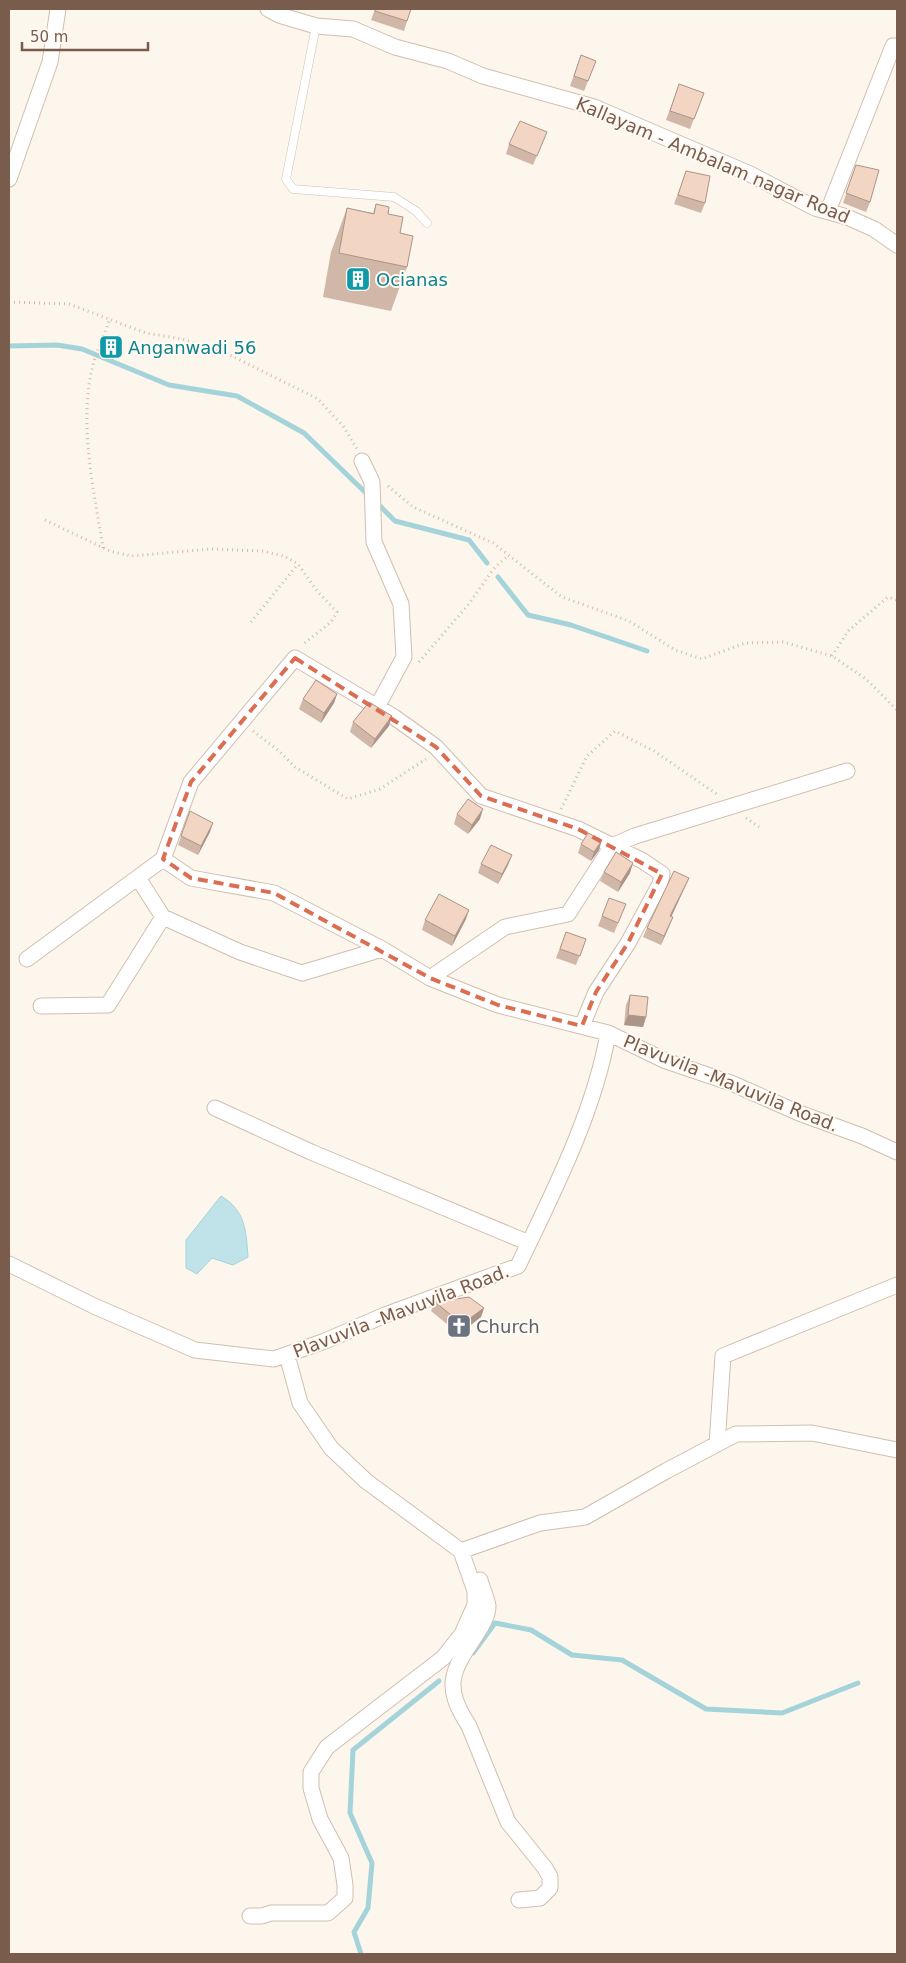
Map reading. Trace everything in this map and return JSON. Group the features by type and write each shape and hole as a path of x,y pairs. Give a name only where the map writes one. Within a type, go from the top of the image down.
{"street":[{"path":"9,179 50,62 58,9"},
{"name":"Kallayam - Ambalam nagar Road","path":"268,9 278,15 316,26 353,29 395,47 448,61 483,76 594,107 750,174 781,191 828,212 874,229 897,245"},
{"path":"828,212 896,44"},
{"path":"362,461 378,484 372,517 374,542 401,604 404,657 377,707"},
{"path":"27,959 163,859 191,782 295,658 377,707 440,750 481,796 578,829 642,861 663,876 628,943 596,992 582,1026"},
{"path":"430,978 505,927 568,914 612,846 635,836 847,770"},
{"path":"163,859 191,878 274,892 382,949 430,978 498,1005 608,1033"},
{"path":"138,878 163,917 240,952 302,973 382,949"},
{"path":"41,1006 108,1004 163,917"},
{"name":"Plavuvila -Mavuvila Road.","path":"9,1264 94,1306 195,1350 280,1357 325,1341 385,1315 518,1266 560,1176 602,1066 608,1033 666,1061 731,1083 798,1113 862,1136 897,1152"},
{"path":"216,1108 311,1152 529,1243"},
{"path":"717,1444 723,1356 897,1286"},
{"path":"280,1357 290,1370 300,1403 330,1448 366,1481 474,1561 488,1605 487,1613 460,1662 451,1685 456,1703 469,1726 508,1822 550,1877 550,1888 540,1898 519,1900"},
{"path":"460,1551 540,1523 585,1517 736,1434 812,1433 897,1450"},
{"path":"250,1916 262,1916 271,1913 328,1913 345,1898 346,1885 341,1858 320,1819 311,1788 311,1772 327,1747 443,1658 462,1634 475,1605 475,1591 460,1551"}],"lane":[{"path":"316,26 286,179 293,189 394,197 416,212 427,223"}],"path":[{"path":"9,302 70,304 146,333 182,339 230,355 318,399 343,426 362,461"},
{"path":"103,548 91,475 87,402 93,364 110,318"},
{"path":"378,484 413,507 493,543 562,597 629,621 675,650 702,658 745,643 782,642 832,656 866,679 897,710"},
{"path":"45,520 103,548 131,556 211,549 262,551 284,556 298,564 317,591 337,612 331,622 293,653 295,658"},
{"path":"396,671 413,667 420,661 468,606 495,567 508,556"},
{"path":"252,622 298,564"},
{"path":"832,656 848,631 888,597 897,600"},
{"path":"243,722 279,751 295,767 348,799 380,789 440,750"},
{"path":"555,821 587,756 615,731 654,751 759,827"}],"highlighted area":[{"path":"295,658 436,747 481,796 578,829 662,874 628,943 596,992 582,1026 498,1005 430,978 274,893 191,878 163,859 191,782"}],"water":[{"path":"221,1196 240,1215 245,1230 248,1257 233,1265 212,1258 197,1274 186,1268 186,1240"}],"building":[{"path":"375,9 411,9 407,21 375,11"},
{"path":"581,55 596,61 588,81 574,76"},
{"path":"679,84 704,93 694,119 670,111"},
{"path":"520,121 547,132 537,156 509,144"},
{"path":"856,165 879,170 870,202 846,193"},
{"path":"686,171 710,176 705,203 678,195"},
{"path":"376,204 389,207 388,214 403,217 400,233 413,236 407,267 339,253 347,208 374,214"},
{"path":"316,680 337,694 324,713 303,699"},
{"path":"369,702 392,716 375,739 353,722"},
{"path":"468,799 483,809 472,825 457,814"},
{"path":"190,811 213,823 201,846 181,836"},
{"path":"588,833 602,840 594,852 581,844"},
{"path":"491,845 512,855 502,874 481,864"},
{"path":"616,852 633,863 621,882 604,872"},
{"path":"674,871 689,878 670,916 673,917 664,936 647,928"},
{"path":"439,894 469,910 455,936 425,920"},
{"path":"609,898 626,904 618,923 602,916"},
{"path":"566,932 586,939 580,956 560,949"},
{"path":"630,995 648,997 646,1017 628,1015"},
{"path":"469,1297 484,1308 462,1324 435,1302"}],"waterway":[{"path":"9,346 57,345 82,349 169,385 237,396 304,433 368,495"},
{"path":"376,502 395,521 469,540 487,563"},
{"path":"498,577 528,615 571,625 647,651"},
{"path":"473,1653 495,1623 531,1630 572,1655 622,1660 706,1709 782,1713 858,1683"},
{"path":"361,1954 354,1932 368,1908 372,1863 350,1813 353,1750 439,1681"}],"place":[{"name":"Ocianas","path":"358,279"},
{"name":"Anganwadi 56","path":"111,347"},
{"name":"Church","path":"459,1326"}]}
